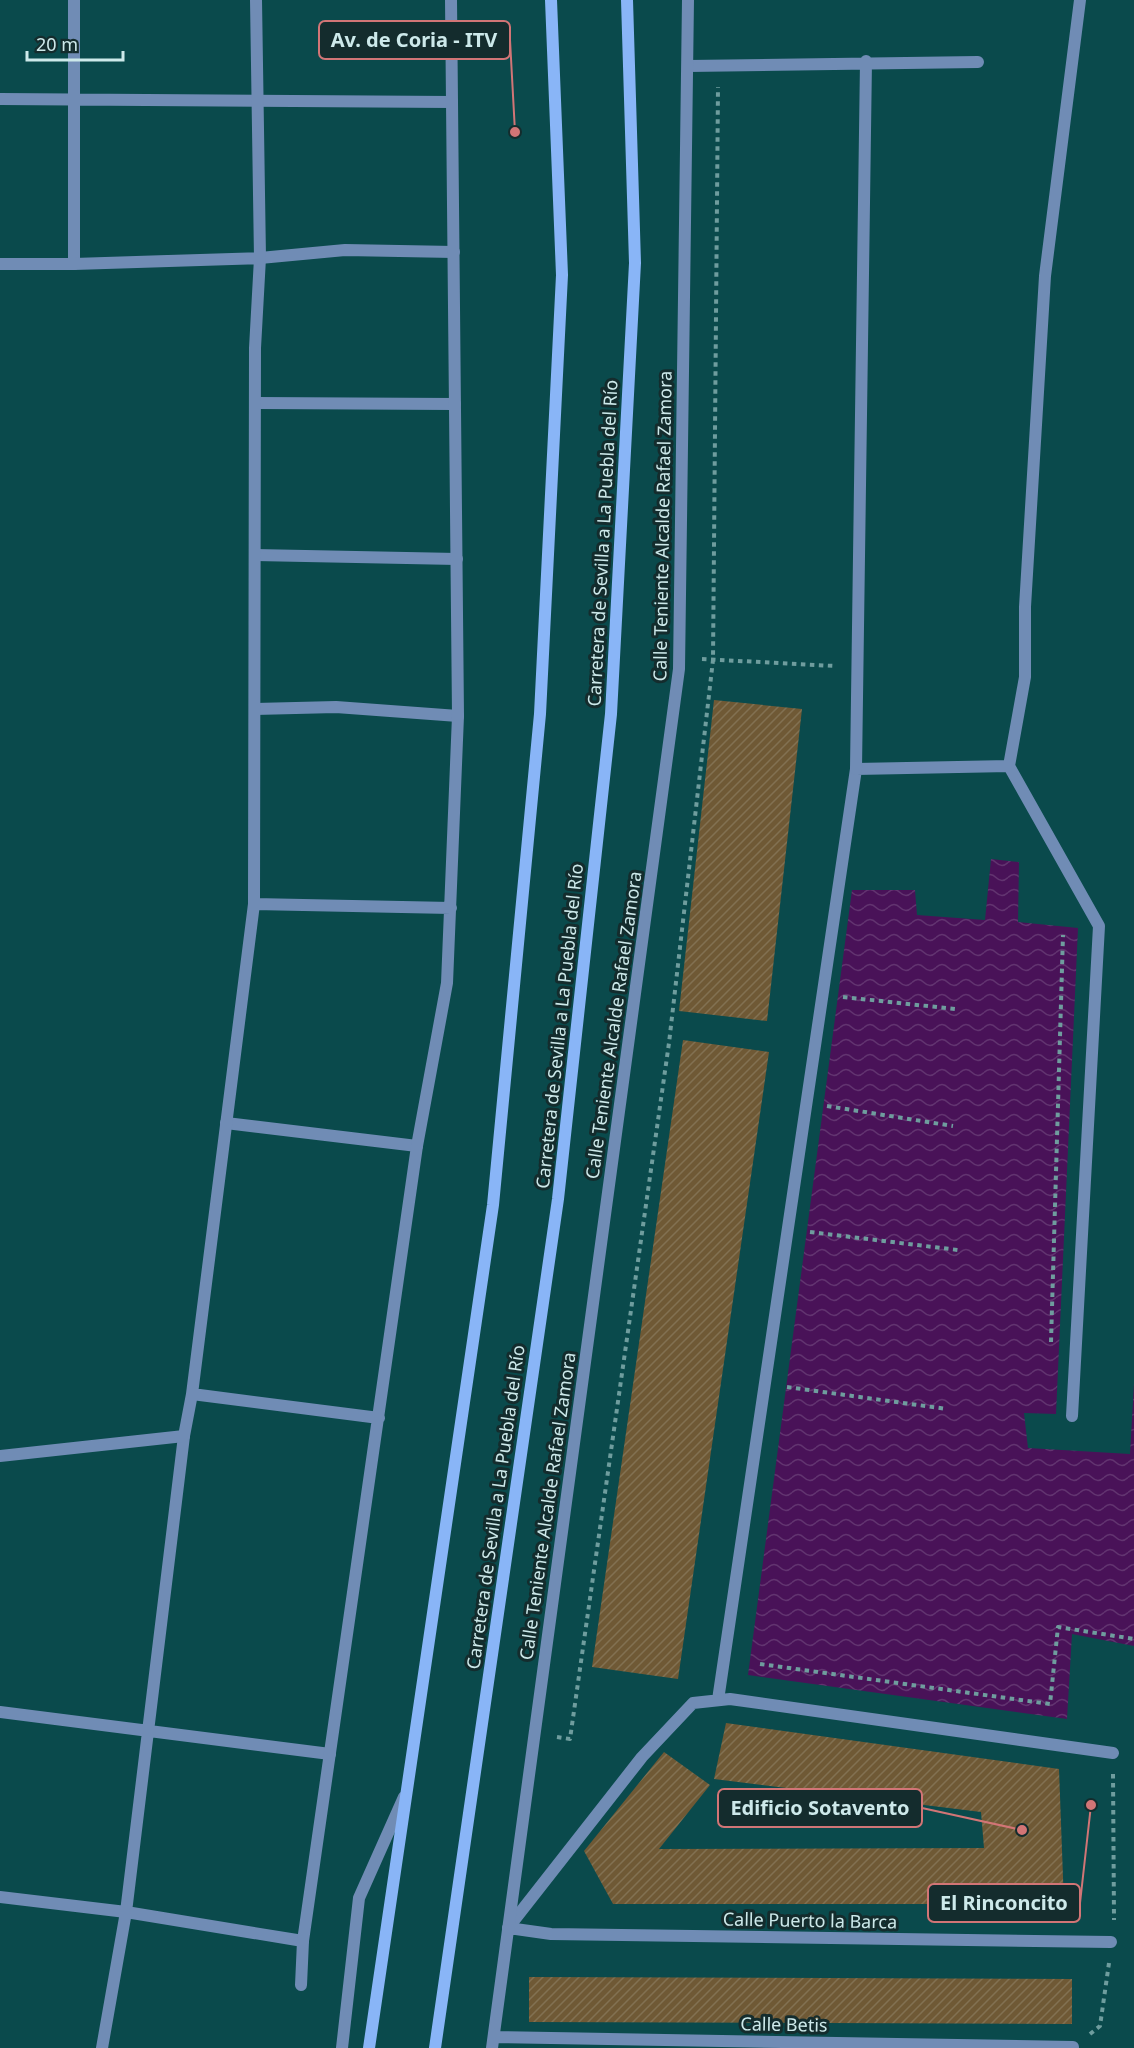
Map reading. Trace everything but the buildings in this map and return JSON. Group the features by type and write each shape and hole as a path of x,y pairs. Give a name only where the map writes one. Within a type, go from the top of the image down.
{"main road":[{"path":"369,2048 493,1204 540,714 561,275 552,0"},
{"name":"Carretera de Sevilla a La Puebla del Río","path":"435,2048 558,1199 611,714 635,263 627,0"}],"street":[{"path":"74,0 75,264"},
{"path":"102,2048 126,1912 184,1436 192,1394 254,904 256,403 260,258 256,0"},
{"path":"301,1984 303,1941 417,1146 447,983 458,716 451,0"},
{"name":"Calle Teniente Alcalde Rafael Zamora","path":"493,2043 680,658 688,0"},
{"path":"1072,1416 1099,926 1009,766 1025,676 1024,607 1045,276 1080,0"},
{"path":"718,1700 856,769 866,61"},
{"path":"688,66 866,61 978,62"},
{"path":"0,99 452,102"},
{"path":"0,264 260,258 345,250 454,252"},
{"path":"256,403 455,404"},
{"path":"255,555 457,559"},
{"path":"255,709 336,707 458,716"},
{"path":"856,769 1009,766"},
{"path":"254,904 451,908"},
{"path":"226,1123 417,1146"},
{"path":"192,1394 379,1418"},
{"path":"0,1456 184,1436"},
{"path":"508,1928 642,1756 693,1703 730,1699 1113,1752"},
{"path":"0,1712 330,1754"},
{"path":"342,2048 359,1898 408,1788"},
{"path":"0,1897 126,1912 303,1941"},
{"name":"Calle Puerto la Barca","path":"508,1928 551,1934 1111,1942"},
{"name":"Calle Betis","path":"493,2043 1073,2047"}],"path":[{"path":"680,658 857,667"},
{"path":"1051,1345 1063,935"},
{"path":"838,997 955,1009"},
{"path":"824,1106 953,1126"},
{"path":"807,1232 958,1250"},
{"path":"787,1387 947,1409"},
{"path":"760,1664 1050,1704 1058,1627 1134,1639"},
{"path":"1073,2047 1100,2026 1115,1907 1113,1752"}],"water":[{"path":"991,859 1019,862 1018,922 1078,928 1056,1414 1024,1413 1028,1448 1130,1454 1134,1383 1134,1646 1072,1634 1067,1719 748,1675 852,890 915,890 917,915 985,920"}],"place":[{"name":"Av. de Coria - ITV","path":"515,132"},
{"name":"El Rinconcito","path":"1091,1805"},
{"name":"Edificio Sotavento","path":"1022,1830"}]}
